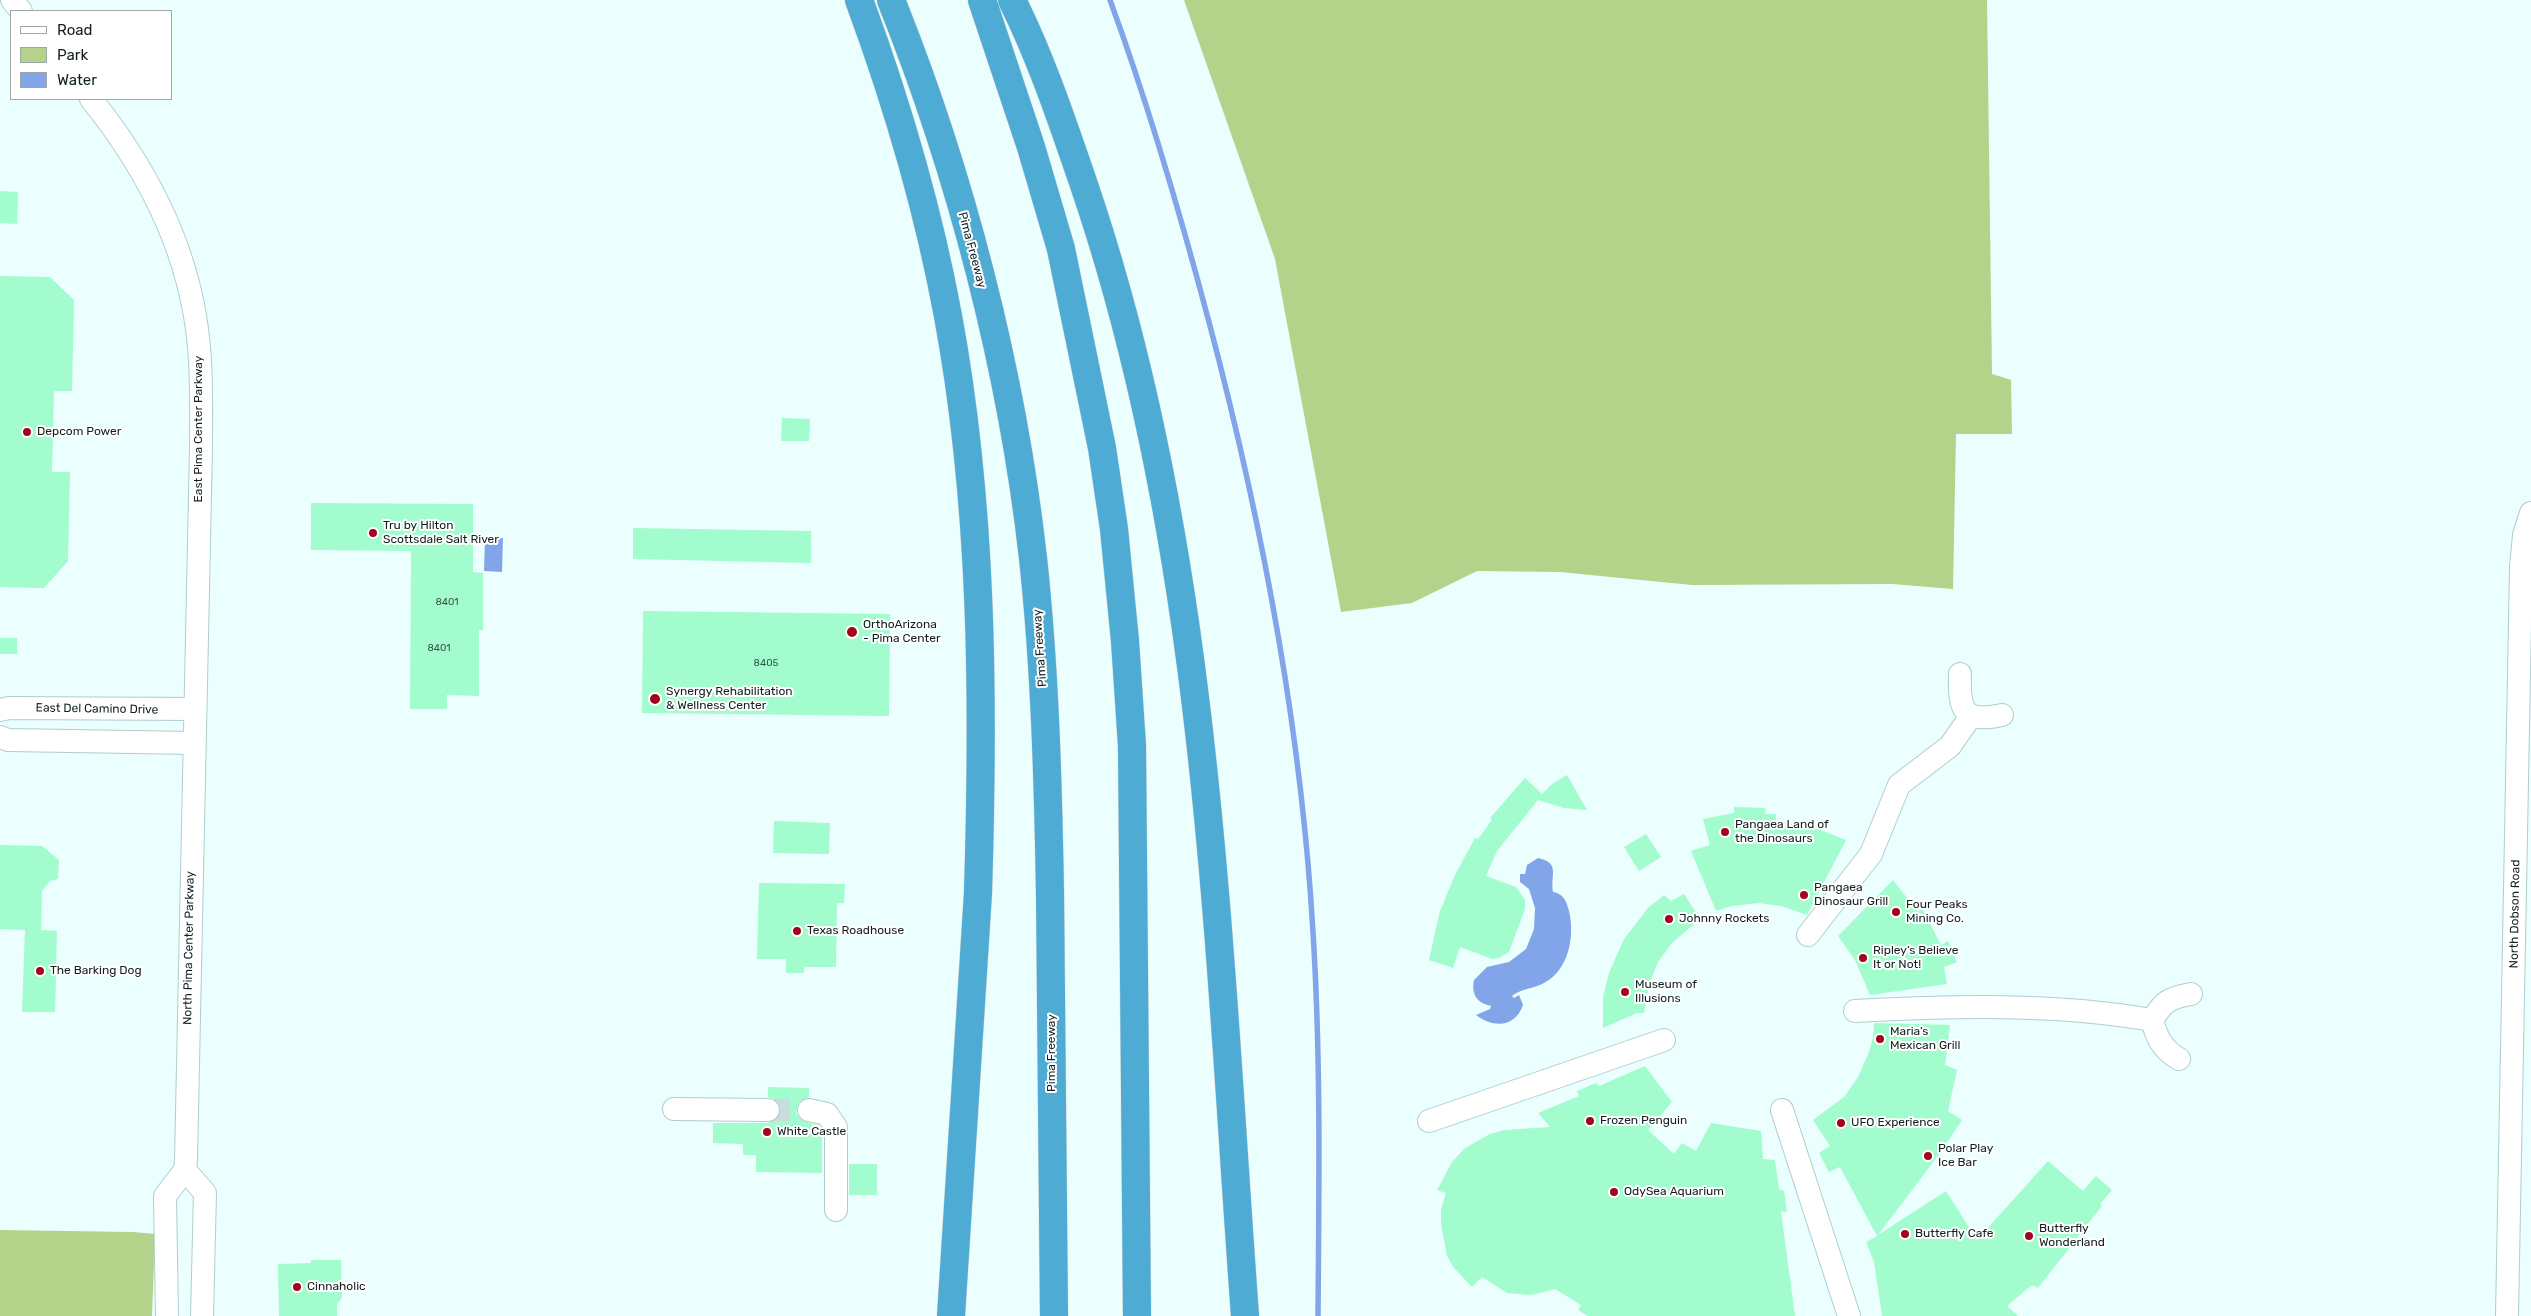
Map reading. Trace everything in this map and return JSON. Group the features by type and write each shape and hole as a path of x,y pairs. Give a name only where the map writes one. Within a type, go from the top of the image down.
{"highway":[{"path":"860,0 882,63 914,167 935,257 956,369 970,484 978,607 982,764 978,893 951,1316"},
{"name":"Pima Freeway","path":"891,0 945,154 996,343 1016,446 1032,556 1048,773 1054,1316"},
{"path":"982,0 1020,112 1061,249 1098,429 1114,529 1125,641 1132,746 1137,1316"},
{"path":"1012,0 1024,24 1072,150 1099,228 1129,336 1165,489 1193,674 1207,804 1245,1316"}],"street":[{"path":"12,0 20,10"},
{"name":"East Pima Center Parkway","path":"92,100 116,131 142,172 169,223 184,265 194,309 199,346 201,386 194,726"},
{"name":"North Dobson Road","path":"2507,1316 2522,561 2524,535 2531,513"},
{"path":"1960,674 1959,698 1962,709 1971,716 1986,718 2002,715"},
{"name":"East Del Camino Drive","path":"0,710 9,708 194,726"},
{"path":"1808,936 1871,854 1900,785 1950,746 1971,716"},
{"path":"0,737 8,740 194,726"},
{"name":"North Pima Center Parkway","path":"185,1170 194,726"},
{"path":"2179,1059 2167,1052 2157,1039 2152,1020 2162,1003 2175,997 2191,994"},
{"path":"1855,1011 1953,1006 2105,1012 2152,1020"},
{"path":"1429,1121 1664,1040"},
{"path":"674,1109 768,1110"},
{"path":"809,1110 827,1114 836,1127 836,1210"},
{"path":"1782,1110 1849,1316"},
{"path":"167,1316 165,1196 185,1170 204,1193 202,1316"}],"green space":[{"path":"1184,0 1987,0 1992,374 2011,380 2012,434 1956,434 1953,589 1892,584 1692,585 1560,572 1477,571 1412,603 1341,612 1275,259"},
{"path":"0,1230 155,1234 152,1316 0,1316"}],"water":[{"path":"485,538 503,538 502,572 484,571"},
{"path":"1538,858 1545,860 1552,866 1553,892 1562,896 1566,901 1571,921 1568,951 1559,970 1552,977 1540,985 1520,991 1512,996 1514,998 1519,995 1523,1005 1515,1018 1503,1024 1496,1024 1476,1015 1490,1009 1491,1006 1482,1003 1474,994 1474,980 1487,967 1509,962 1526,949 1534,929 1535,908 1529,889 1520,882 1520,874 1525,874 1527,865"}],"building":[{"path":"0,191 18,192 17,224 0,223"},
{"name":"Depcom Power","path":"0,276 50,277 74,300 72,391 54,391 52,472 70,472 68,561 44,588 0,587"},
{"path":"782,418 810,419 809,441 781,441"},
{"path":"311,503 473,504 473,572 483,573 483,630 479,630 479,696 447,695 447,709 410,709 411,551 311,550"},
{"path":"633,528 811,531 811,563 633,559"},
{"path":"643,611 890,614 889,716 642,713"},
{"path":"0,638 17,638 17,654 0,654"},
{"path":"1567,775 1587,810 1564,808 1538,800 1497,851 1486,876 1516,887 1525,900 1525,909 1509,952 1499,958 1492,959 1460,947 1453,968 1429,960 1440,911 1455,875 1475,838 1478,839 1492,820 1490,818 1525,778 1542,794 1552,784"},
{"path":"1734,807 1766,808 1765,814 1776,814 1776,821 1815,828 1846,840 1807,915 1781,906 1758,903 1732,906 1716,911 1691,851 1710,845 1703,819 1734,813"},
{"path":"774,821 830,823 829,854 773,853"},
{"path":"1646,834 1661,857 1639,871 1624,847"},
{"name":"The Barking Dog","path":"0,845 42,846 59,860 58,879 50,881 42,891 41,930 57,931 55,1012 22,1012 25,930 0,929"},
{"path":"1893,880 1918,912 1922,908 1941,945 1948,941 1957,962 1944,967 1947,984 1870,995 1855,960 1838,936"},
{"name":"Texas Roadhouse","path":"759,883 845,884 844,903 837,903 836,967 804,967 804,973 786,973 786,959 757,959"},
{"path":"1684,894 1700,919 1672,943 1658,962 1649,984 1644,1013 1637,1013 1603,1028 1603,997 1609,973 1624,939 1648,908 1664,895 1671,901"},
{"path":"1874,1023 1950,1025 1945,1065 1957,1070 1948,1111 1962,1120 1940,1153 1878,1235 1946,1191 1977,1240 2048,1161 2083,1191 2096,1176 2112,1190 2100,1204 2102,1206 2038,1288 2032,1285 2007,1306 2018,1316 1882,1316 1874,1262 1866,1242 1877,1236 1840,1167 1829,1172 1819,1153 1830,1146 1813,1120 1844,1097 1858,1077 1869,1052"},
{"name":"OdySea Aquarium","path":"1645,1066 1672,1102 1648,1130 1674,1154 1682,1143 1696,1151 1711,1123 1761,1131 1763,1159 1775,1160 1779,1189 1784,1191 1787,1212 1781,1211 1795,1316 1588,1316 1578,1310 1581,1305 1555,1289 1531,1295 1507,1293 1482,1277 1472,1287 1454,1268 1447,1256 1441,1224 1441,1209 1446,1193 1437,1190 1452,1162 1465,1148 1490,1134 1505,1130 1550,1127 1538,1113 1579,1096 1577,1091 1596,1083 1599,1086"},
{"name":"White Castle","path":"768,1087 809,1088 809,1097 799,1102 796,1113 801,1120 819,1126 822,1130 822,1173 756,1172 756,1155 743,1155 743,1144 713,1143 713,1123 768,1123 779,1117 780,1104 775,1099 768,1097"},
{"path":"849,1164 877,1164 877,1195 849,1195"},
{"path":"311,1260 341,1260 342,1298 337,1304 337,1316 279,1316 278,1264 311,1263"}],"waterway":[{"path":"1110,0 1138,80 1175,200 1228,397 1262,548 1289,701 1307,855 1316,980 1319,1124 1318,1316"}],"tunnel":[{"path":"768,1110 809,1110"}],"place":[{"name":"Depcom Power","path":"27,432"},
{"name":"Tru by Hilton Scottsdale Salt River","path":"373,533"},
{"name":"OrthoArizona - Pima Center","path":"852,632"},
{"name":"Synergy Rehabilitation & Wellness Center","path":"655,699"},
{"name":"Pangaea Land of the Dinosaurs","path":"1725,832"},
{"name":"Pangaea Dinosaur Grill","path":"1804,895"},
{"name":"Four Peaks Mining Co.","path":"1896,912"},
{"name":"Johnny Rockets","path":"1669,919"},
{"name":"Texas Roadhouse","path":"797,931"},
{"name":"Ripley’s Believe It or Not!","path":"1863,958"},
{"name":"The Barking Dog","path":"40,971"},
{"name":"Museum of Illusions","path":"1625,992"},
{"name":"Maria’s Mexican Grill","path":"1880,1039"},
{"name":"Frozen Penguin","path":"1590,1121"},
{"name":"UFO Experience","path":"1841,1123"},
{"name":"White Castle","path":"767,1132"},
{"name":"Polar Play Ice Bar","path":"1928,1156"},
{"name":"OdySea Aquarium","path":"1614,1192"},
{"name":"Butterfly Cafe","path":"1905,1234"},
{"name":"Butterfly Wonderland","path":"2029,1236"},
{"name":"Cinnaholic","path":"297,1287"}]}
